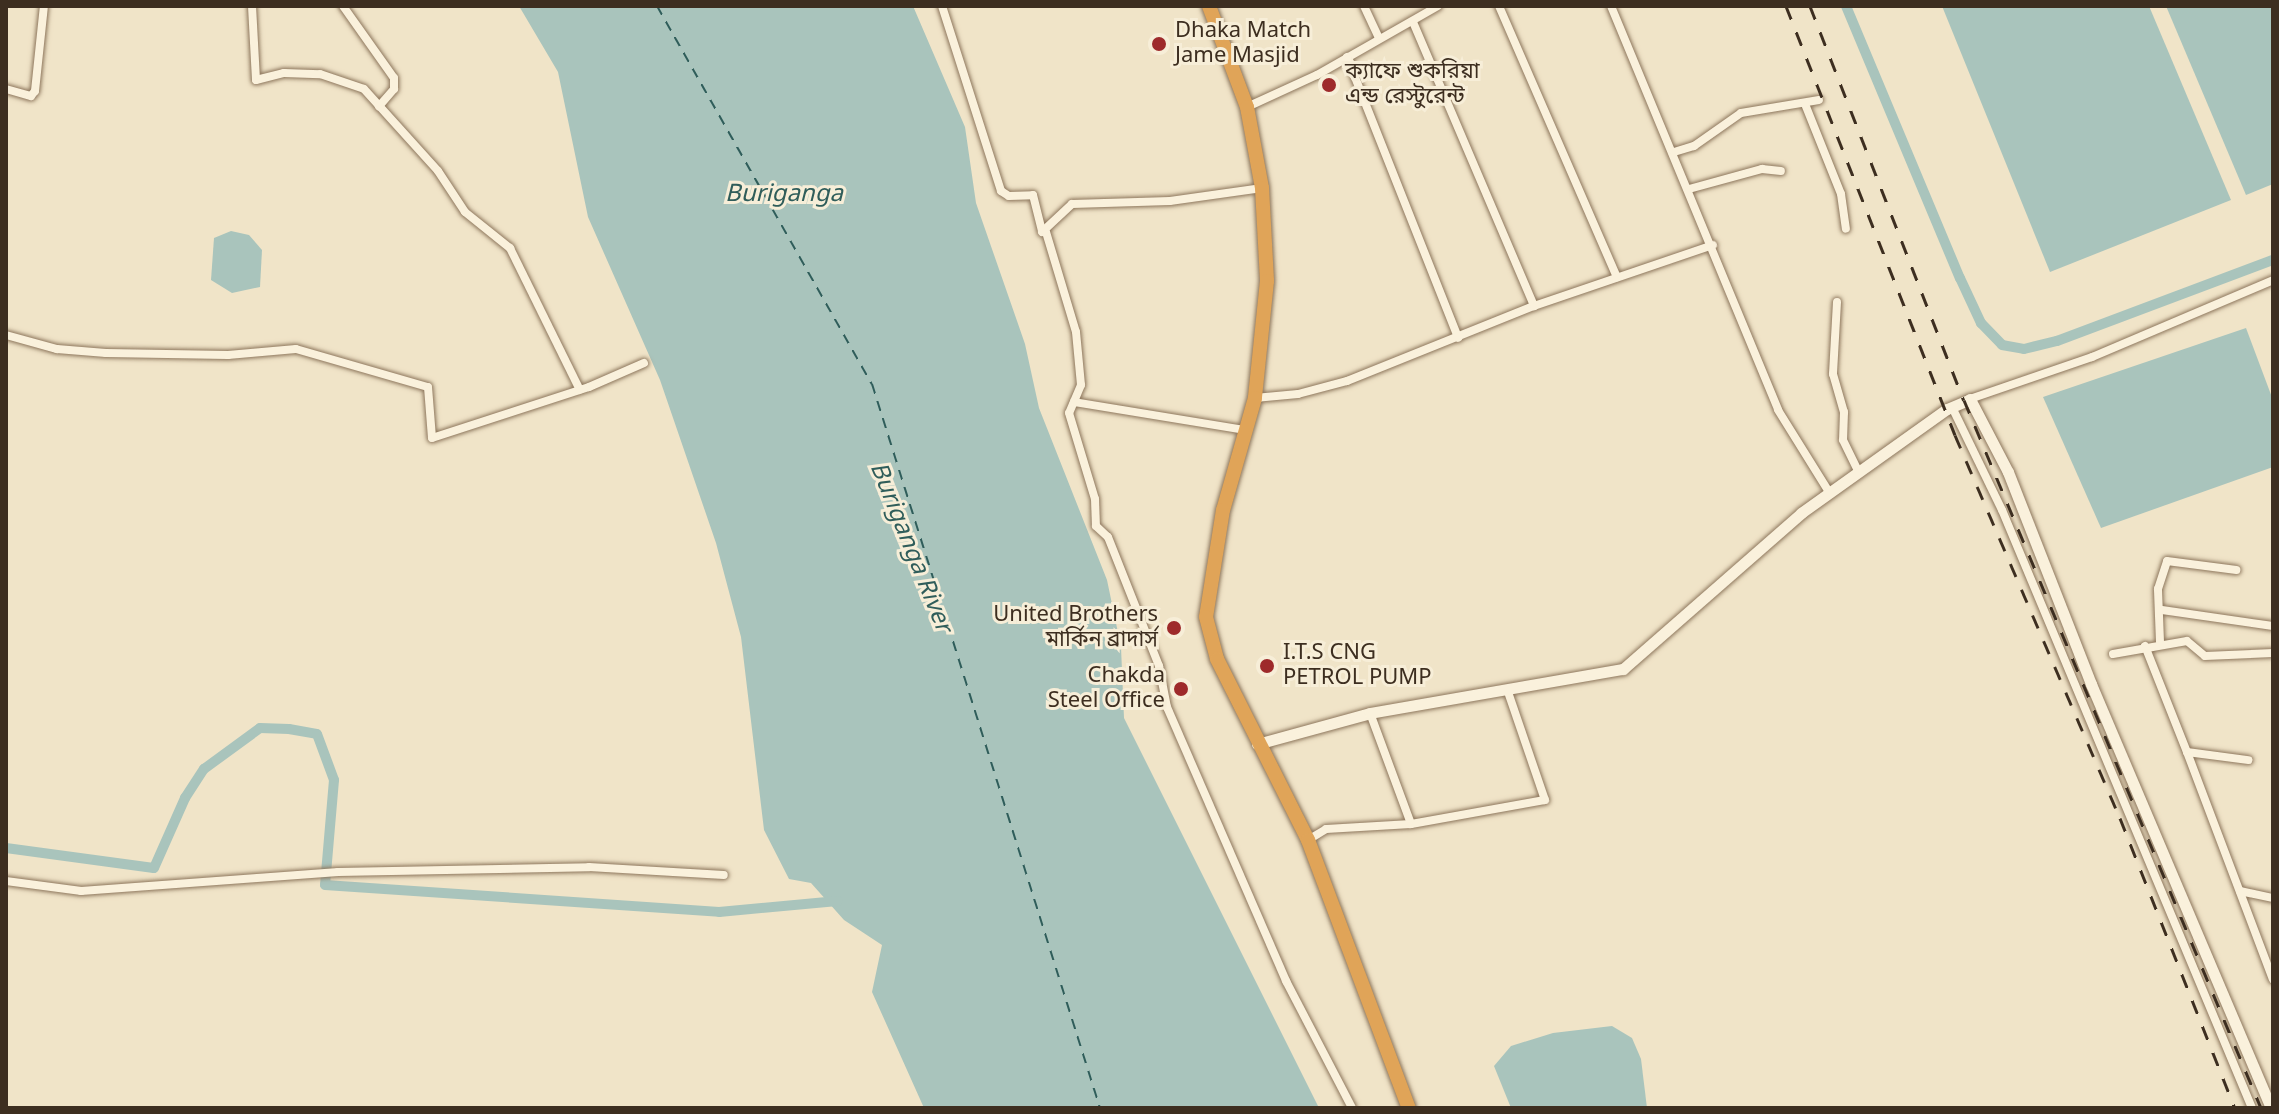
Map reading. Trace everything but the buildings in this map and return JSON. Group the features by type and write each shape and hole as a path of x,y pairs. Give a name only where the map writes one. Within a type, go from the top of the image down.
{"highway":[{"path":"1209,6 1247,107 1262,188 1267,281 1255,398 1223,510 1206,617 1217,659 1257,744 1308,840 1409,1108"}],"street":[{"path":"6,89 31,96 35,91 44,6"},
{"path":"252,6 256,80 284,73 335,76 364,89 438,171 465,212 510,248 580,390"},
{"path":"343,6 394,78 394,89 379,106"},
{"path":"942,6 1001,191 1009,196 1033,195 1076,332 1081,385 1069,413 1095,499 1096,526 1108,537 1159,666 1167,707 1286,981 1352,1108"},
{"path":"1364,6 1379,38"},
{"path":"1247,107 1347,57 1438,6"},
{"path":"1499,6 1617,278"},
{"path":"1611,6 1713,245 1778,410 1829,492"},
{"path":"1413,22 1534,306"},
{"path":"1347,57 1458,338"},
{"path":"1674,152 1694,146 1741,113 1819,100"},
{"path":"1805,104 1841,194 1846,229"},
{"path":"1689,189 1762,169 1781,171"},
{"path":"1046,232 1072,204 1170,201 1262,188"},
{"path":"1255,398 1298,394 1347,381 1534,306 1713,245"},
{"path":"1257,744 1370,713 1623,669 1640,659 1829,492 1952,407 2106,352 2273,280"},
{"path":"1837,302 1833,374 1844,412 1843,440 1859,473"},
{"path":"6,335 57,349 106,353 228,355 296,349 428,387 432,438 580,390 644,363"},
{"path":"1970,399 2008,472 2091,684 2271,1108"},
{"path":"1074,402 1245,430"},
{"path":"1952,407 2002,510 2252,1108"},
{"path":"2160,642 2162,610 2158,589 2167,561 2236,570"},
{"path":"2162,610 2273,626"},
{"path":"2113,654 2160,642 2187,641 2205,656 2273,653"},
{"path":"2145,646 2273,979"},
{"path":"1308,840 1326,829 1411,824 1545,800 1507,689"},
{"path":"1370,713 1411,824"},
{"path":"2187,752 2248,760"},
{"path":"6,881 81,891 338,872 589,867 724,875"},
{"path":"2240,891 2273,898"}],"water":[{"name":"Buriganga","path":"519,6 913,6 965,127 976,203 1025,344 1039,408 1107,580 1121,647 1124,718 1319,1108 924,1108 872,992 882,945 844,920 811,883 789,879 764,830 741,637 716,543 660,380 588,217 558,72"},
{"path":"1942,6 2149,6 2231,200 2050,272"},
{"path":"2166,6 2273,6 2273,184 2246,195"},
{"path":"231,231 249,235 262,250 260,287 232,293 211,280 214,238"},
{"path":"2246,328 2273,400 2273,467 2101,528 2043,397"},
{"path":"1612,1026 1632,1038 1641,1059 1647,1108 1511,1108 1494,1066 1511,1046 1553,1033"}],"waterway":[{"path":"1846,6 1960,278 1981,323 2002,345 2024,349 2057,341 2273,260"},
{"path":"6,848 154,868 185,798 204,769 260,728 289,729 317,734 334,780 325,885 719,912 837,901"}],"ferry route":[{"path":"657,6 872,384 1100,1108"}],"railway":[{"path":"1786,6 1955,435 2120,818 2235,1108"},
{"path":"1810,6 1964,400 2261,1108"}],"place":[{"name":"Dhaka Match Jame Masjid","path":"1159,44"},
{"name":"ক্যাফে শুকরিয়া এন্ড রেস্টুরেন্ট","path":"1329,85"},
{"name":"United Brothers মার্কিন ব্রাদার্স","path":"1174,628"},
{"name":"I.T.S CNG PETROL PUMP","path":"1267,666"},
{"name":"Chakda Steel Office","path":"1181,689"}],"water label":[{"name":"Buriganga River","path":"909,548"}]}
